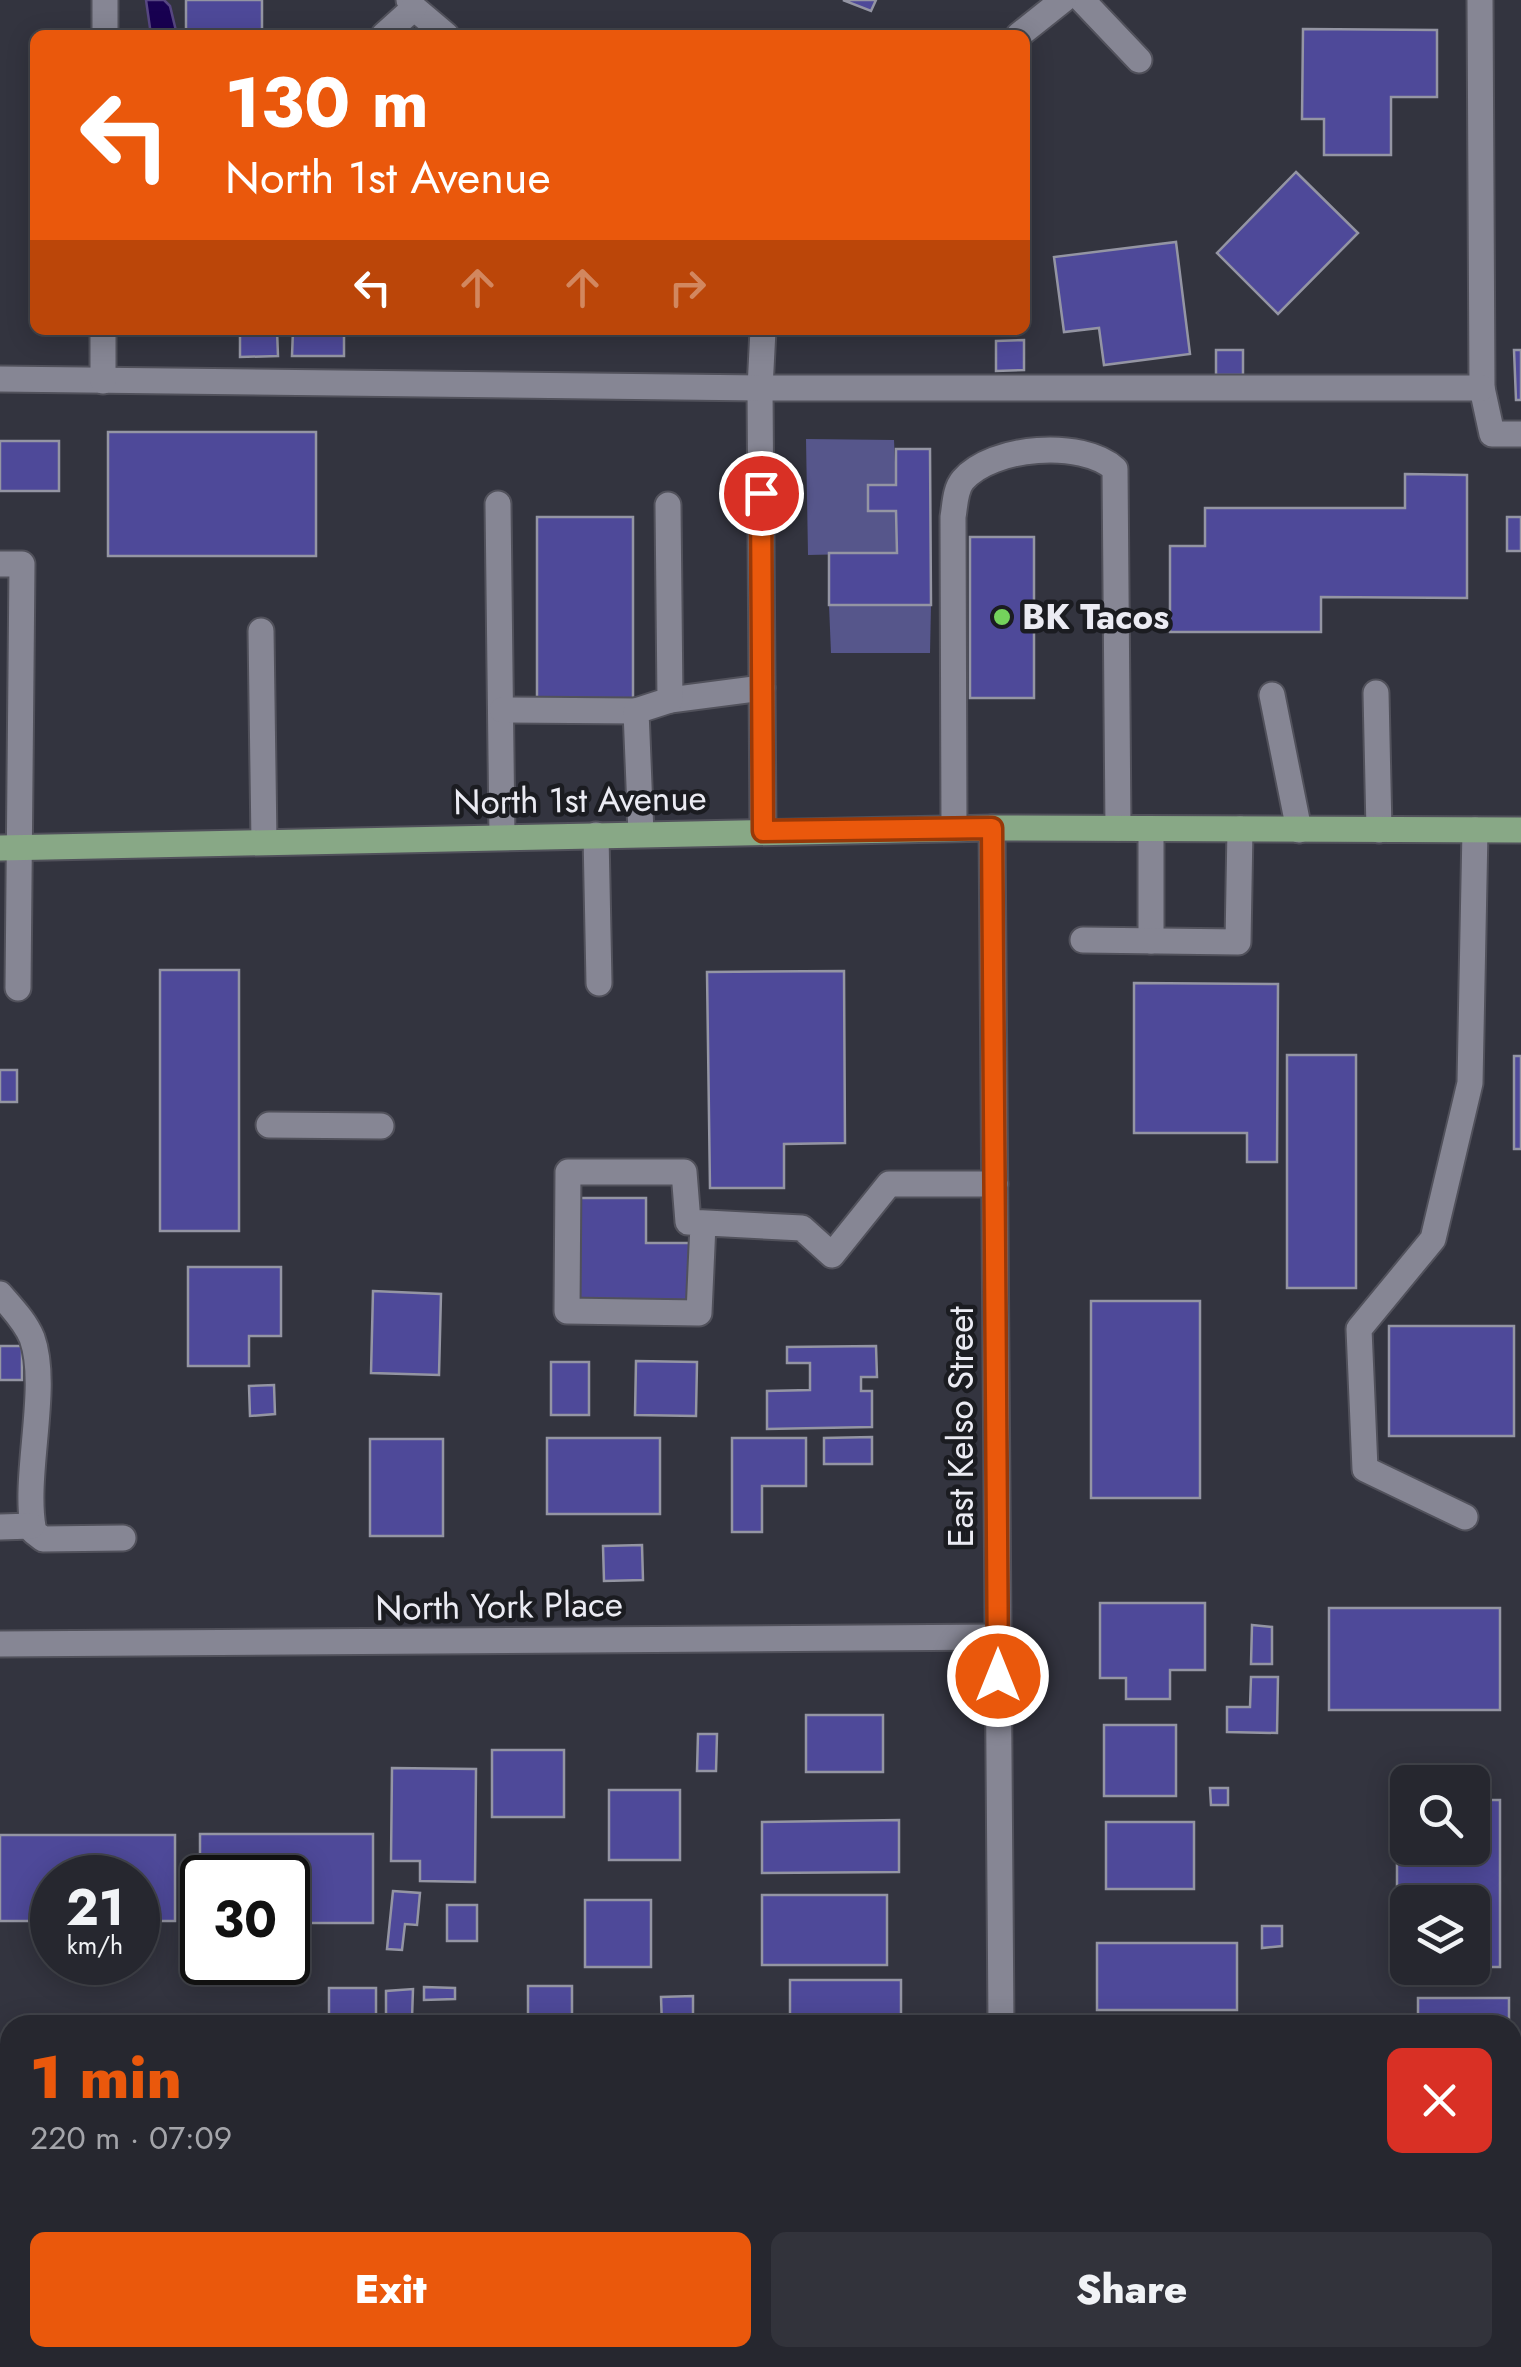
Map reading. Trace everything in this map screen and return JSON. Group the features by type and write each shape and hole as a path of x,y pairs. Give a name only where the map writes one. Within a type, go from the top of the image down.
{"main road":[{"name":"North 1st Avenue","path":"10,847 954,828 1521,830"}],"street":[{"path":"105,0 105,30"},
{"path":"1025,30 1063,0"},
{"path":"1082,0 1139,60"},
{"path":"1480,0 1482,388 1492,434 1521,434"},
{"path":"389,30 412,4 441,30"},
{"path":"103,335 103,381"},
{"path":"763,335 763,831"},
{"path":"0,379 760,388 1482,388"},
{"path":"954,828 952,517 960,483 982,463 1049,451 1084,451 1104,459 1115,470 1118,828"},
{"path":"498,504 502,837"},
{"path":"668,504 670,700"},
{"path":"0,564 22,564 10,847 18,988"},
{"path":"261,631 264,842"},
{"path":"502,710 636,711 670,700 762,688"},
{"path":"1376,693 1379,830"},
{"path":"1272,694 1299,830"},
{"path":"636,711 641,834"},
{"name":"East Kelso Street","path":"992,828 1000,2015"},
{"path":"1150,829 1150,941"},
{"path":"1083,940 1238,942 1240,829"},
{"path":"1465,1516 1365,1469 1358,1329 1432,1239 1470,1083 1475,830"},
{"path":"596,835 599,983"},
{"path":"269,1125 381,1126"},
{"path":"702,1224 699,1312 567,1311 568,1172 684,1172 688,1222 802,1228 832,1255 889,1184 995,1184"},
{"path":"0,1294 32,1339 34,1532 43,1539 124,1538"},
{"path":"0,1526 32,1526"},
{"name":"North York Place","path":"0,1644 998,1637"}],"shaded area":[{"path":"146,0 164,0 170,6 176,30 150,30"},
{"path":"806,439 894,440 896,485 868,485 868,510 896,511 897,553 808,555"},
{"path":"829,605 931,605 930,653 831,653"}],"building":[{"path":"186,0 262,0 262,30 186,30"},
{"path":"843,0 876,0 871,11"},
{"path":"1303,29 1437,30 1437,97 1391,97 1391,155 1324,155 1324,119 1302,119"},
{"path":"1296,172 1358,233 1278,314 1217,253"},
{"path":"1176,242 1190,354 1104,365 1099,328 1064,332 1054,257"},
{"path":"240,335 277,335 278,356 240,357"},
{"path":"293,335 344,335 344,356 292,356"},
{"path":"1024,340 1024,370 996,371 996,341"},
{"path":"1216,350 1243,350 1243,375 1216,375"},
{"path":"1514,350 1521,350 1521,400 1516,400"},
{"path":"108,432 316,432 316,556 108,556"},
{"path":"0,441 59,441 59,491 0,491"},
{"path":"896,449 930,449 931,605 829,605 829,553 897,553 896,511 868,511 868,485 896,485"},
{"path":"1405,474 1467,475 1467,598 1321,597 1321,632 1170,632 1170,546 1205,546 1205,508 1405,508"},
{"path":"537,517 633,517 633,701 537,701"},
{"path":"1507,517 1521,517 1521,551 1507,551"},
{"name":"BK Tacos","path":"970,537 1034,537 1034,698 970,698"},
{"path":"160,970 239,970 239,1231 160,1231"},
{"path":"844,971 845,1143 784,1144 784,1188 710,1188 707,972"},
{"path":"1134,983 1278,984 1277,1162 1247,1162 1247,1133 1134,1133"},
{"path":"1287,1055 1356,1055 1356,1288 1287,1288"},
{"path":"1514,1056 1521,1056 1521,1149 1514,1149"},
{"path":"0,1070 17,1070 17,1102 0,1102"},
{"path":"579,1198 646,1198 646,1243 690,1243 690,1305 579,1305"},
{"path":"188,1267 281,1267 281,1336 249,1336 249,1366 188,1366"},
{"path":"373,1291 441,1294 439,1375 371,1373"},
{"path":"1091,1301 1200,1301 1200,1498 1091,1498"},
{"path":"1389,1326 1514,1326 1514,1436 1389,1436"},
{"path":"0,1346 22,1346 22,1380 0,1380"},
{"path":"876,1346 877,1377 861,1377 861,1391 872,1391 872,1427 767,1429 767,1391 810,1390 810,1363 787,1363 787,1347"},
{"path":"636,1361 697,1362 696,1416 635,1415"},
{"path":"551,1362 589,1362 589,1415 551,1415"},
{"path":"274,1385 275,1414 250,1416 249,1386"},
{"path":"872,1437 872,1464 824,1464 824,1438"},
{"path":"547,1438 660,1438 660,1514 547,1514"},
{"path":"732,1438 806,1438 806,1486 762,1486 762,1532 732,1532"},
{"path":"370,1439 443,1439 443,1536 370,1536"},
{"path":"642,1545 643,1580 604,1581 603,1546"},
{"path":"1100,1603 1205,1603 1205,1670 1170,1670 1170,1699 1126,1699 1126,1678 1100,1678"},
{"path":"1329,1608 1500,1608 1500,1710 1329,1710"},
{"path":"1252,1625 1272,1627 1272,1664 1251,1664"},
{"path":"1251,1677 1278,1677 1277,1733 1227,1732 1227,1707 1250,1707"},
{"path":"806,1715 883,1715 883,1772 806,1772"},
{"path":"1104,1725 1176,1725 1176,1796 1104,1796"},
{"path":"698,1734 717,1734 716,1771 697,1771"},
{"path":"492,1750 564,1750 564,1817 492,1817"},
{"path":"392,1768 476,1769 475,1882 420,1881 420,1861 391,1861"},
{"path":"1210,1788 1228,1788 1228,1805 1211,1805"},
{"path":"609,1790 680,1790 680,1860 609,1860"},
{"path":"1490,1800 1500,1800 1500,1967 1490,1967 1490,1885 1397,1885 1397,1865 1490,1865"},
{"path":"899,1820 899,1872 762,1873 762,1822"},
{"path":"1106,1822 1194,1822 1194,1889 1106,1889"},
{"path":"200,1834 373,1834 373,1923 310,1923 310,1855 200,1855"},
{"path":"0,1835 175,1835 175,1921 160,1921 160,1855 30,1855 30,1921 0,1921"},
{"path":"393,1891 420,1893 417,1925 405,1924 402,1950 387,1949"},
{"path":"762,1895 887,1895 887,1965 762,1965"},
{"path":"585,1900 651,1900 651,1967 585,1967"},
{"path":"447,1905 477,1905 477,1941 447,1941"},
{"path":"1262,1926 1282,1926 1282,1946 1262,1948"},
{"path":"1097,1943 1237,1943 1237,2010 1097,2010"},
{"path":"790,1980 901,1980 901,2015 790,2015"},
{"path":"528,1986 572,1986 572,2015 528,2015"},
{"path":"424,1987 455,1988 455,1999 424,2000"},
{"path":"329,1988 376,1988 376,2015 329,2015"},
{"path":"413,1989 412,2015 386,2015 386,1991"},
{"path":"693,1996 693,2015 662,2015 661,1997"},
{"path":"1418,1998 1509,1998 1509,2015 1418,2015"}],"place":[{"name":"BK Tacos","path":"1002,617"}],"route":[{"path":"761,493 763,831 992,828 998,1676"}]}
